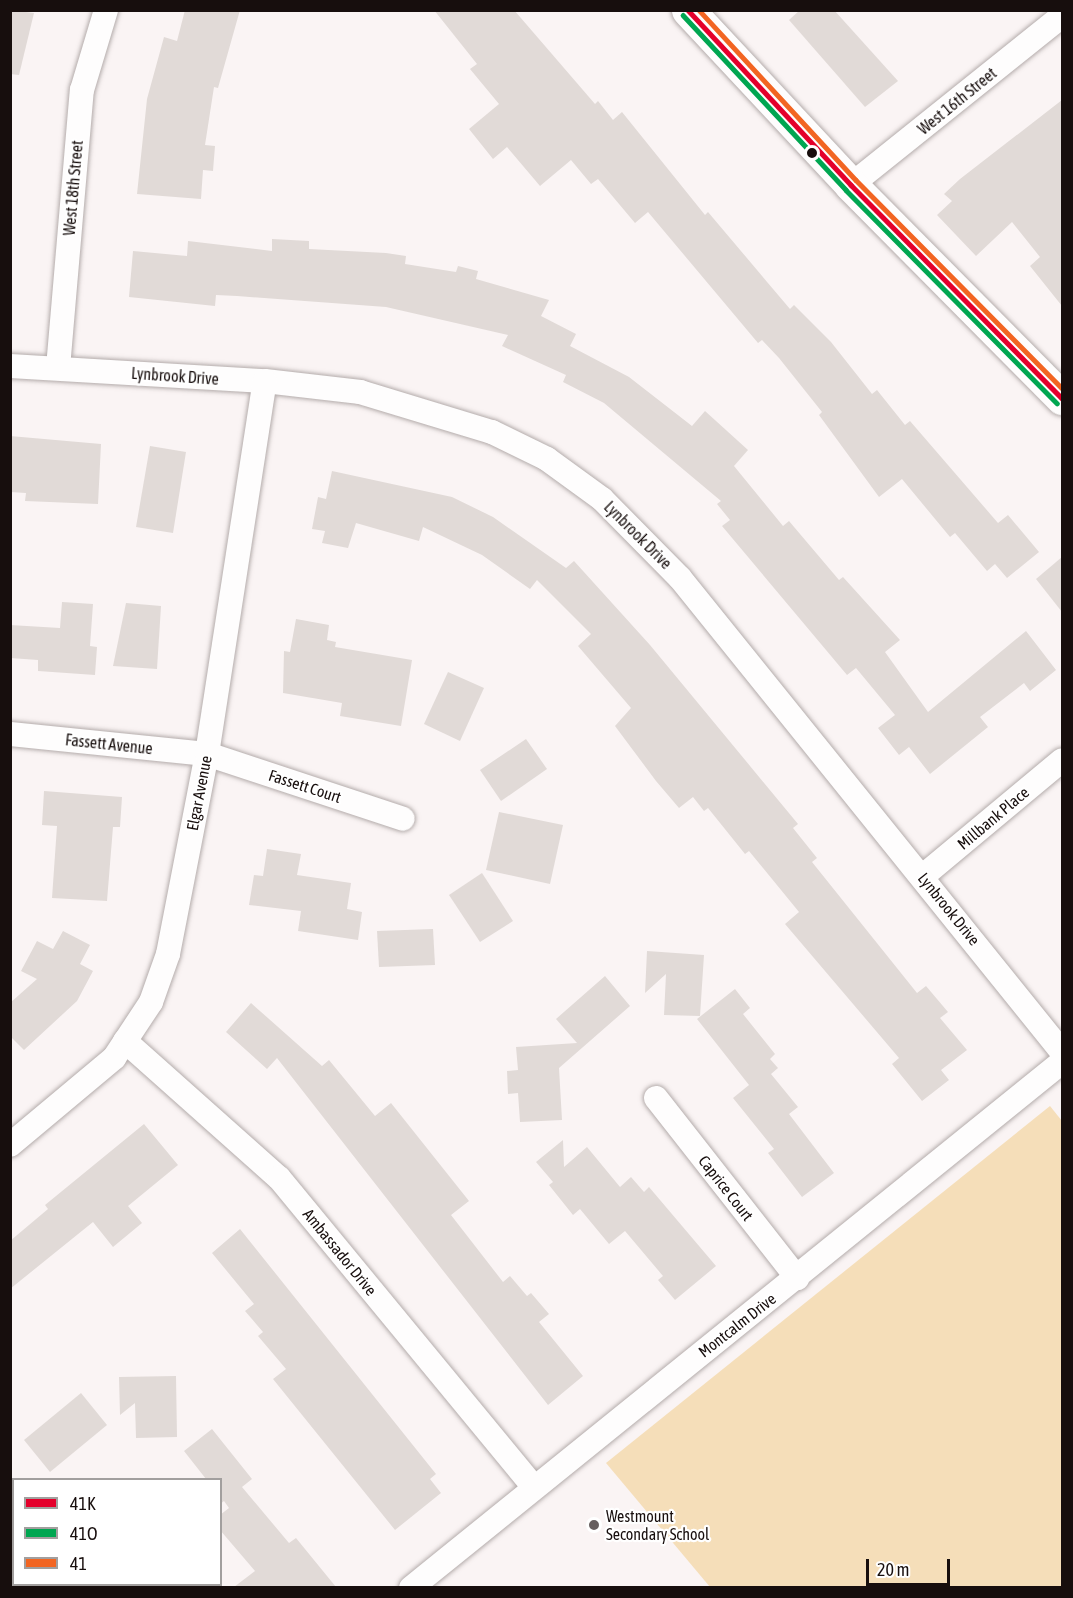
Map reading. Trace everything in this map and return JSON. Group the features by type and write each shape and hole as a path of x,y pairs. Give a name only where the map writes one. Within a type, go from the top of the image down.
{"main road":[{"path":"688,10 852,185 1062,398"}],"street":[{"name":"West 18th Street","path":"58,368 82,90 106,10"},
{"name":"West 16th Street","path":"852,185 1062,16"},
{"name":"Lynbrook Drive","path":"10,366 265,381 360,392 492,432 547,459 602,499 680,578 923,876 1062,1052"},
{"name":"Elgar Avenue","path":"10,1145 114,1058 151,1002 168,954 207,754 265,381"},
{"name":"Fassett Avenue","path":"10,735 207,754"},
{"name":"Fassett Court","path":"207,754 403,819"},
{"name":"Millbank Place","path":"923,876 1062,760"},
{"name":"Ambassador Drive","path":"125,1041 279,1178 532,1486"},
{"name":"Montcalm Drive","path":"411,1587 532,1486 797,1278 1062,1062"},
{"name":"Caprice Court","path":"656,1098 797,1278"}],"shaded area":[{"path":"1050,1106 1062,1121 1062,1587 710,1587 606,1463"}],"building":[{"path":"10,10 34,13 19,75 10,74"},
{"path":"185,10 240,10 218,88 214,87 205,145 215,146 213,171 203,170 201,199 137,194 147,99 164,37 177,41"},
{"path":"434,10 514,10 595,104 598,101 613,120 622,112 705,215 708,212 790,309 794,305 831,342 872,394 877,390 905,425 910,421 998,523 1008,515 1039,552 1007,578 995,564 987,571 955,533 950,537 902,479 879,497 819,415 822,412 779,358 762,340 758,343 648,212 635,223 598,179 591,184 571,160 540,186 507,147 493,159 469,129 499,104 470,69 477,64"},
{"path":"800,10 834,10 898,81 865,107 789,20"},
{"path":"1062,100 1062,306 1030,266 1040,257 1012,222 976,256 937,215 952,201 944,194 960,179"},
{"path":"272,239 309,241 309,249 406,256 405,264 456,272 458,266 478,271 476,279 549,300 541,316 576,334 570,346 629,377 692,426 705,411 748,450 734,466 783,526 789,521 839,580 843,577 900,640 885,652 928,712 1026,631 1056,670 1030,691 1024,683 980,717 988,727 930,774 909,747 899,755 878,728 895,715 856,668 847,675 722,526 730,520 717,504 721,501 604,403 563,382 566,375 502,346 508,335 386,307 216,295 215,306 129,297 133,251 187,256 188,241 272,251"},
{"path":"10,436 101,444 98,504 25,501 26,493 10,492"},
{"path":"150,446 186,452 173,533 136,527"},
{"path":"332,471 452,497 493,517 566,568 574,561 650,645 798,824 793,828 817,858 812,862 917,993 926,986 948,1012 940,1018 967,1050 941,1070 949,1080 922,1101 892,1064 899,1058 785,924 799,912 749,851 745,854 708,808 704,811 693,797 679,808 656,781 615,726 631,708 578,646 591,634 537,580 530,589 482,555 423,527 419,541 356,523 348,548 322,543 325,531 312,529 318,497 326,499"},
{"path":"1062,557 1062,612 1036,579"},
{"path":"62,602 93,604 90,646 97,647 95,675 38,671 38,660 10,658 10,625 60,628"},
{"path":"126,603 161,606 157,669 113,666"},
{"path":"296,619 329,625 327,640 336,642 335,647 412,660 401,726 340,716 342,703 283,693 284,651 290,652"},
{"path":"448,672 484,688 460,741 424,724"},
{"path":"526,739 547,769 501,801 480,770"},
{"path":"44,791 122,797 120,827 113,827 107,901 52,898 57,826 42,825"},
{"path":"499,812 563,825 550,884 486,870"},
{"path":"267,849 301,854 297,875 351,883 347,909 362,912 358,940 298,931 301,911 249,905 254,875 263,876"},
{"path":"482,873 513,921 480,942 449,895"},
{"path":"433,929 435,965 379,967 377,931"},
{"path":"63,931 90,945 80,964 93,971 77,1001 24,1050 10,1036 10,1003 37,979 21,971 37,941 53,949"},
{"path":"647,951 704,955 700,1016 664,1015 666,974 645,993"},
{"path":"605,976 630,1006 559,1068 562,1120 520,1122 518,1093 508,1094 507,1071 518,1070 516,1047 577,1043 556,1019"},
{"path":"735,989 750,1008 743,1014 775,1054 770,1059 778,1068 771,1074 798,1107 789,1114 834,1173 802,1197 768,1153 774,1149 733,1098 749,1085 697,1019"},
{"path":"251,1003 322,1066 329,1060 375,1116 391,1103 469,1201 451,1215 503,1282 510,1276 527,1296 531,1293 549,1314 539,1322 583,1376 548,1405 277,1058 267,1069 226,1032"},
{"path":"144,1124 178,1165 128,1206 142,1223 113,1247 93,1222 10,1289 10,1241 48,1209 45,1205"},
{"path":"563,1140 564,1167 587,1147 620,1187 631,1177 644,1192 649,1187 716,1266 675,1300 658,1280 663,1276 625,1231 609,1244 580,1209 573,1215 549,1185 553,1182 536,1162"},
{"path":"240,1229 436,1474 430,1479 441,1493 395,1530 273,1379 286,1369 258,1336 263,1332 245,1311 254,1304 212,1253"},
{"path":"176,1376 177,1437 136,1438 135,1403 120,1415 119,1377"},
{"path":"81,1393 107,1425 50,1472 24,1440"},
{"path":"212,1429 252,1479 242,1487 289,1543 296,1538 336,1587 234,1587 255,1571 222,1532 222,1513 229,1508 224,1501 222,1502 222,1478 205,1478 184,1451"}],"transit line":[{"name":"41K","path":"688,10 851,185 1062,398"},
{"name":"41","path":"699,10 856,180 1062,388"},
{"name":"41O","path":"683,15 846,190 1057,403"}],"place":[{"name":"Westmount Secondary School","path":"594,1525"}]}
